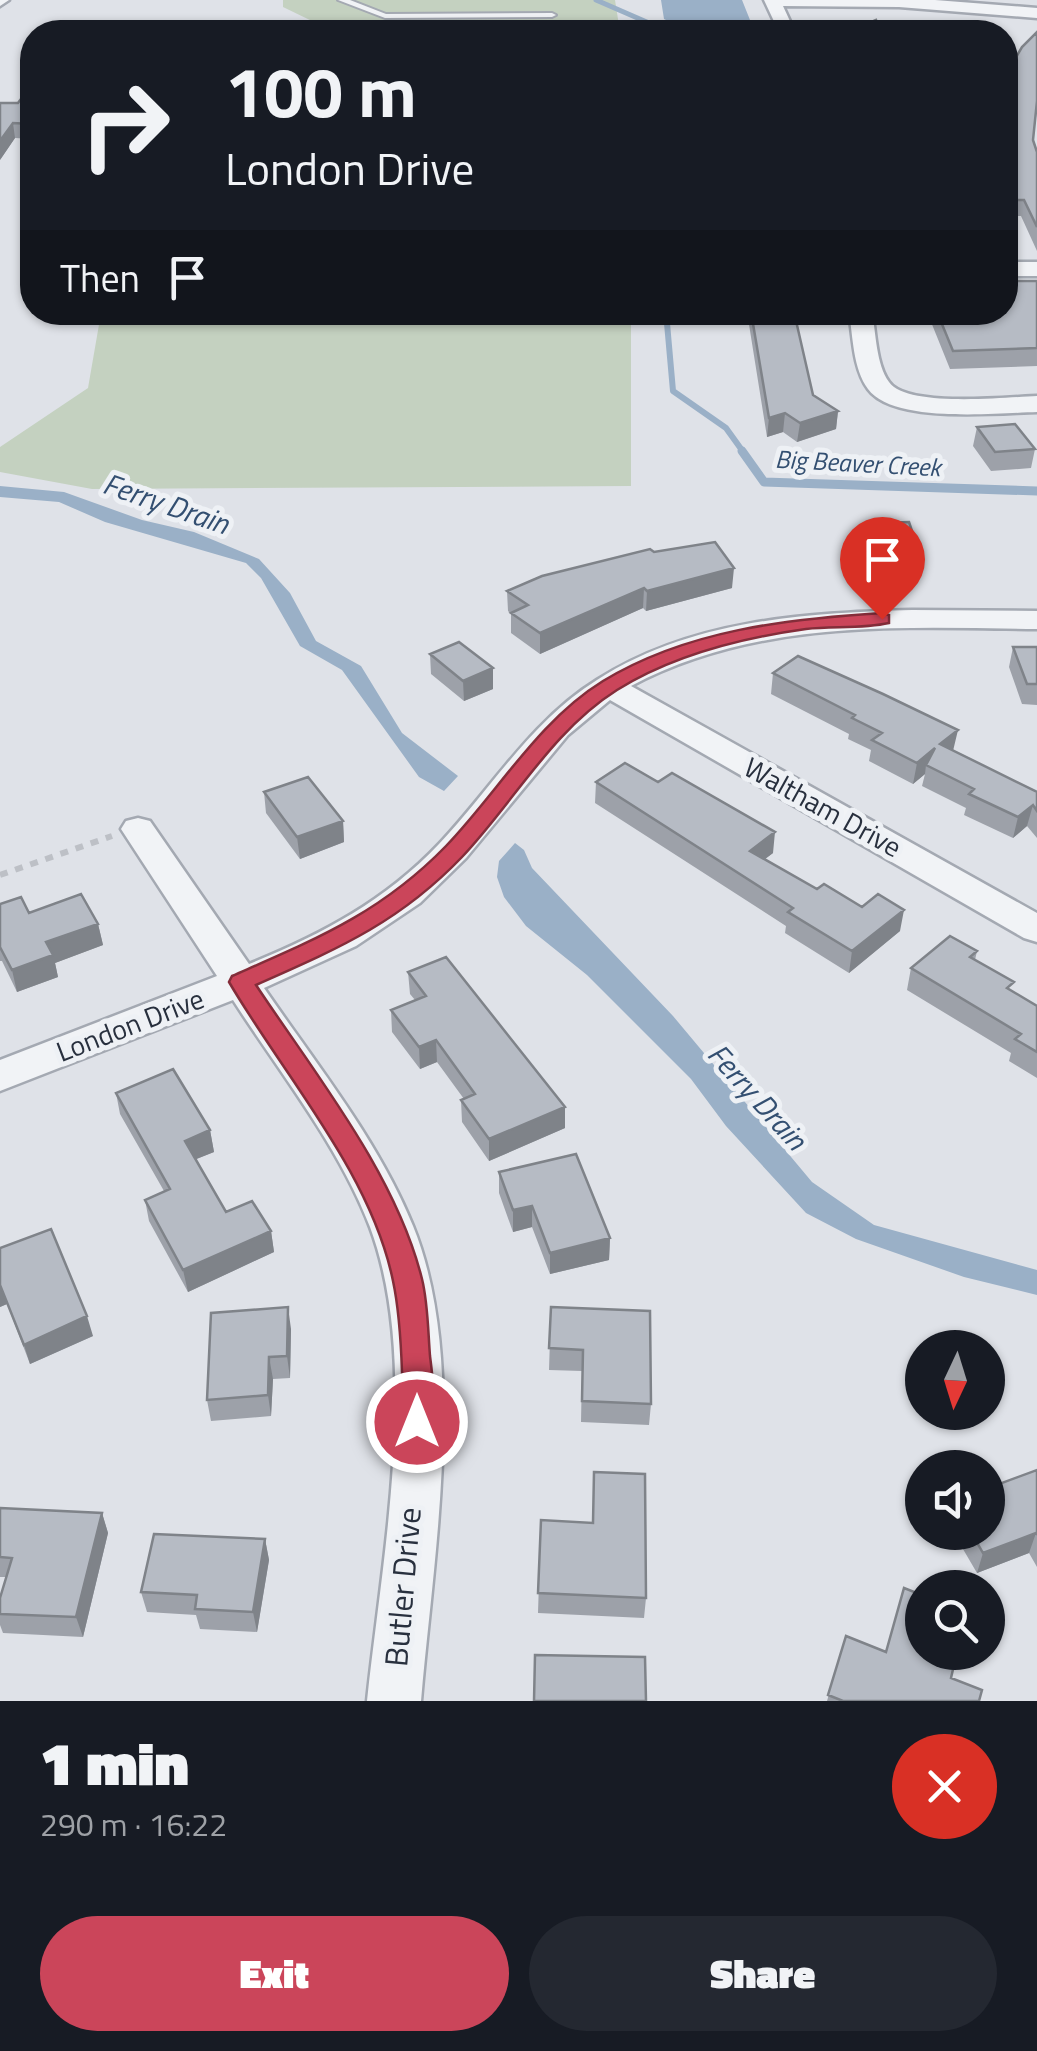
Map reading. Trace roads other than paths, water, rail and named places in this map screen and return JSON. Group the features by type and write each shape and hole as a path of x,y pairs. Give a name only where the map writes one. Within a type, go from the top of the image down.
{"street":[{"path":"772,0 935,2 1037,12"},
{"path":"863,325 878,386 896,400 920,404 1037,404"},
{"name":"London Drive","path":"0,1076 332,943 406,897 455,850 560,725 608,686 654,662 698,646 783,626 861,620 1037,620"},
{"name":"Waltham Drive","path":"608,686 1037,929"},
{"name":"Butler Drive","path":"128,832 241,982 372,1187 391,1227 408,1282 417,1372 417,1422 394,1701"}],"lane":[{"path":"342,0 385,16 552,15"}],"water":[{"path":"661,0 742,0 750,20 666,20"},
{"name":"Ferry Drain","path":"0,486 64,492 142,520 194,532 259,559 290,593 316,641 361,666 402,733 458,776 444,791 419,777 342,670 300,646 261,578 246,563 105,522 59,502 0,497"},
{"name":"Ferry Drain","path":"515,843 524,850 532,868 673,1016 812,1182 874,1225 1037,1270 1037,1295 964,1277 856,1239 806,1213 726,1126 691,1079 587,975 526,926 504,897 497,877 499,861"}],"waterway":[{"name":"Big Beaver Creek","path":"596,0 642,20"},
{"name":"Big Beaver Creek","path":"667,325 673,391 726,428 744,453"},
{"name":"Big Beaver Creek","path":"742,451 764,482 1037,491"}]}
